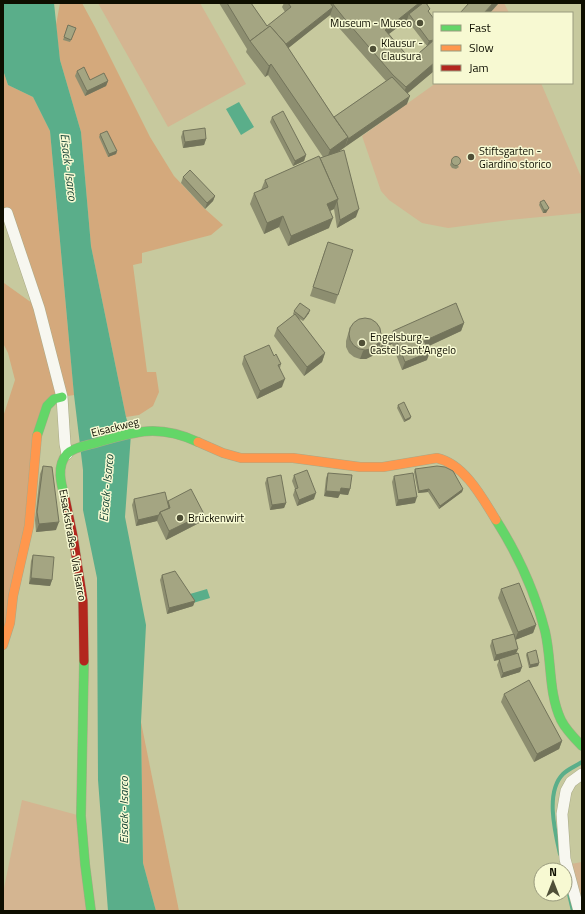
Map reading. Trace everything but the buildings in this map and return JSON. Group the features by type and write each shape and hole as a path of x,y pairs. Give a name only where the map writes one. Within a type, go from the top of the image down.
{"street":[{"name":"Eisackstraße - Via Isarco","path":"7,213 39,308 62,397 65,444 71,452 62,464 60,478 73,536 83,601 84,645 81,816 91,911"},
{"path":"3,645 10,623 13,596 29,526 37,433 47,406 54,399 62,397"},
{"name":"Eisackweg","path":"71,452 131,434 150,431 170,432 193,439 219,452 236,457 292,458 354,468 383,467 437,458 445,459 451,462 460,470 488,508 513,549 531,588 545,632 553,697 557,711 569,732 582,746"},
{"path":"579,911 565,859 562,814 566,791 571,782 582,774"}],"shaded area":[{"path":"60,3 82,3 150,137 174,176 205,209 223,225 211,235 142,253 142,263 133,265 147,372 156,372 159,392 153,406 139,415 126,417 91,246 81,132 60,60 56,25"},
{"path":"98,3 200,3 246,84 168,127"},
{"path":"499,3 504,3 508,12 491,12"},
{"path":"3,70 8,85 33,97 50,131 74,395 62,397 47,406 3,640 3,417 15,380 8,353 3,343 3,280 4,283 39,308 3,215"},
{"name":"Stiftsgarten - Giardino storico","path":"435,84 541,84 582,179 582,213 448,228 422,223 389,200 381,191 362,136"},
{"path":"141,722 179,911 156,911 143,863"},
{"path":"22,800 81,816 91,911 3,911 3,893"},
{"path":"582,862 582,904 573,871 573,864"}],"water":[{"name":"Eisack - Isarco","path":"3,3 54,3 60,60 81,132 91,246 126,417 131,434 125,517 146,625 141,722 143,863 156,911 108,911 98,780 97,578 83,510 83,470 74,395 50,131 33,97 8,85 3,70"},
{"path":"239,102 254,127 241,135 226,109"},
{"path":"207,589 210,598 193,603 190,594"}],"waterway":[{"path":"560,854 554,824 554,791 557,782 563,774 582,762"},
{"path":"571,902 573,911"}],"traffic: fast":[{"path":"37,436 47,406 54,399 62,397"},
{"path":"65,498 60,475 61,464 69,452 82,446 145,431 170,433 198,442"},
{"path":"496,520 525,573 541,616 547,642 554,698 561,720 573,737 582,746"},
{"path":"84,661 81,816 91,911"}],"traffic: slow":[{"path":"3,645 10,623 13,596 29,526 37,436"},
{"path":"198,442 223,453 241,458 293,458 360,467 383,467 437,458 447,461 464,474 478,492 496,520"}],"traffic: jam":[{"path":"65,498 73,536 83,601 84,661"}],"place":[{"name":"Museum - Museo","path":"420,23"},
{"name":"Klausur - Clausura","path":"373,49"},
{"name":"Stiftsgarten - Giardino storico","path":"471,157"},
{"name":"Engelsburg - Castel Sant'Angelo","path":"362,343"},
{"name":"Brückenwirt","path":"180,518"}]}
